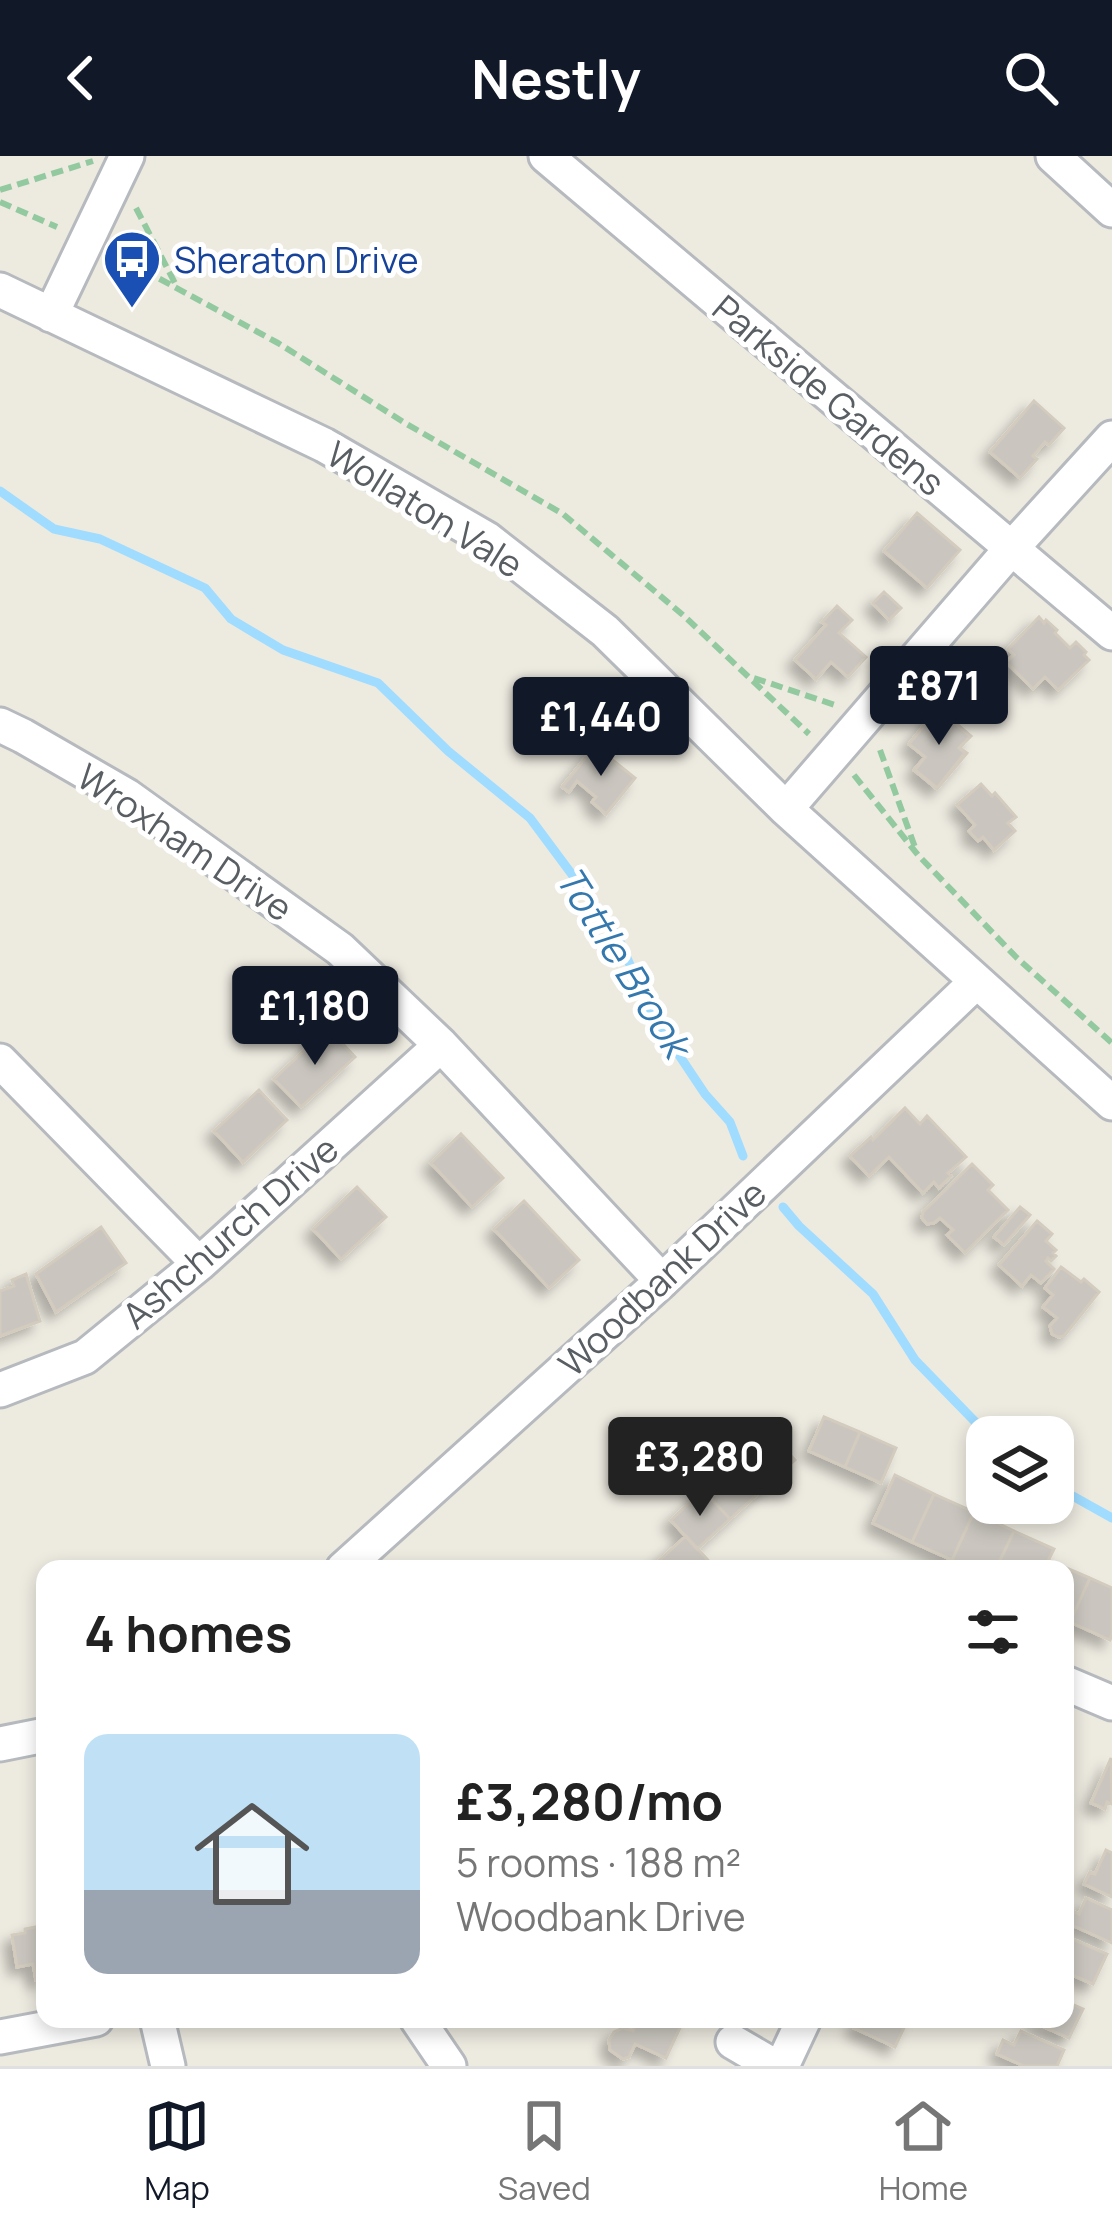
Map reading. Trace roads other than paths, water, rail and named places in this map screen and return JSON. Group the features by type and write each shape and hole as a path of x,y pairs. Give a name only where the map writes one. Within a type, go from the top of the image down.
{"street":[{"path":"51,315 127,156"},
{"name":"Parkside Gardens","path":"546,156 1112,633"},
{"path":"1053,156 1112,211"},
{"name":"Wollaton Vale","path":"0,290 324,445 487,539 605,631 786,809 1112,1103"},
{"path":"786,809 1112,438"},
{"name":"Wroxham Drive","path":"0,725 127,796 340,949 441,1045 662,1281"},
{"name":"Woodbank Drive","path":"353,1560 662,1281 976,982"},
{"name":"Ashchurch Drive","path":"0,1390 86,1357 199,1264 441,1045"},
{"path":"0,1061 199,1264"},
{"path":"1074,1687 1112,1703"},
{"path":"0,1744 36,1737"},
{"path":"0,2037 48,2028"},
{"path":"159,2028 168,2066"},
{"path":"422,2028 449,2066"},
{"path":"733,2042 778,2066 799,2028"}],"waterway":[{"name":"Tottle Brook","path":"0,491 54,529 100,539 205,588 231,619 283,650 378,683 448,751 530,818 617,935 651,1013 705,1094 730,1122 743,1156"},
{"name":"Tottle Brook","path":"783,1207 873,1294 915,1360 970,1416"},
{"name":"Tottle Brook","path":"1074,1497 1112,1518"}],"place":[{"name":"Sheraton Drive","path":"132,310"}]}
